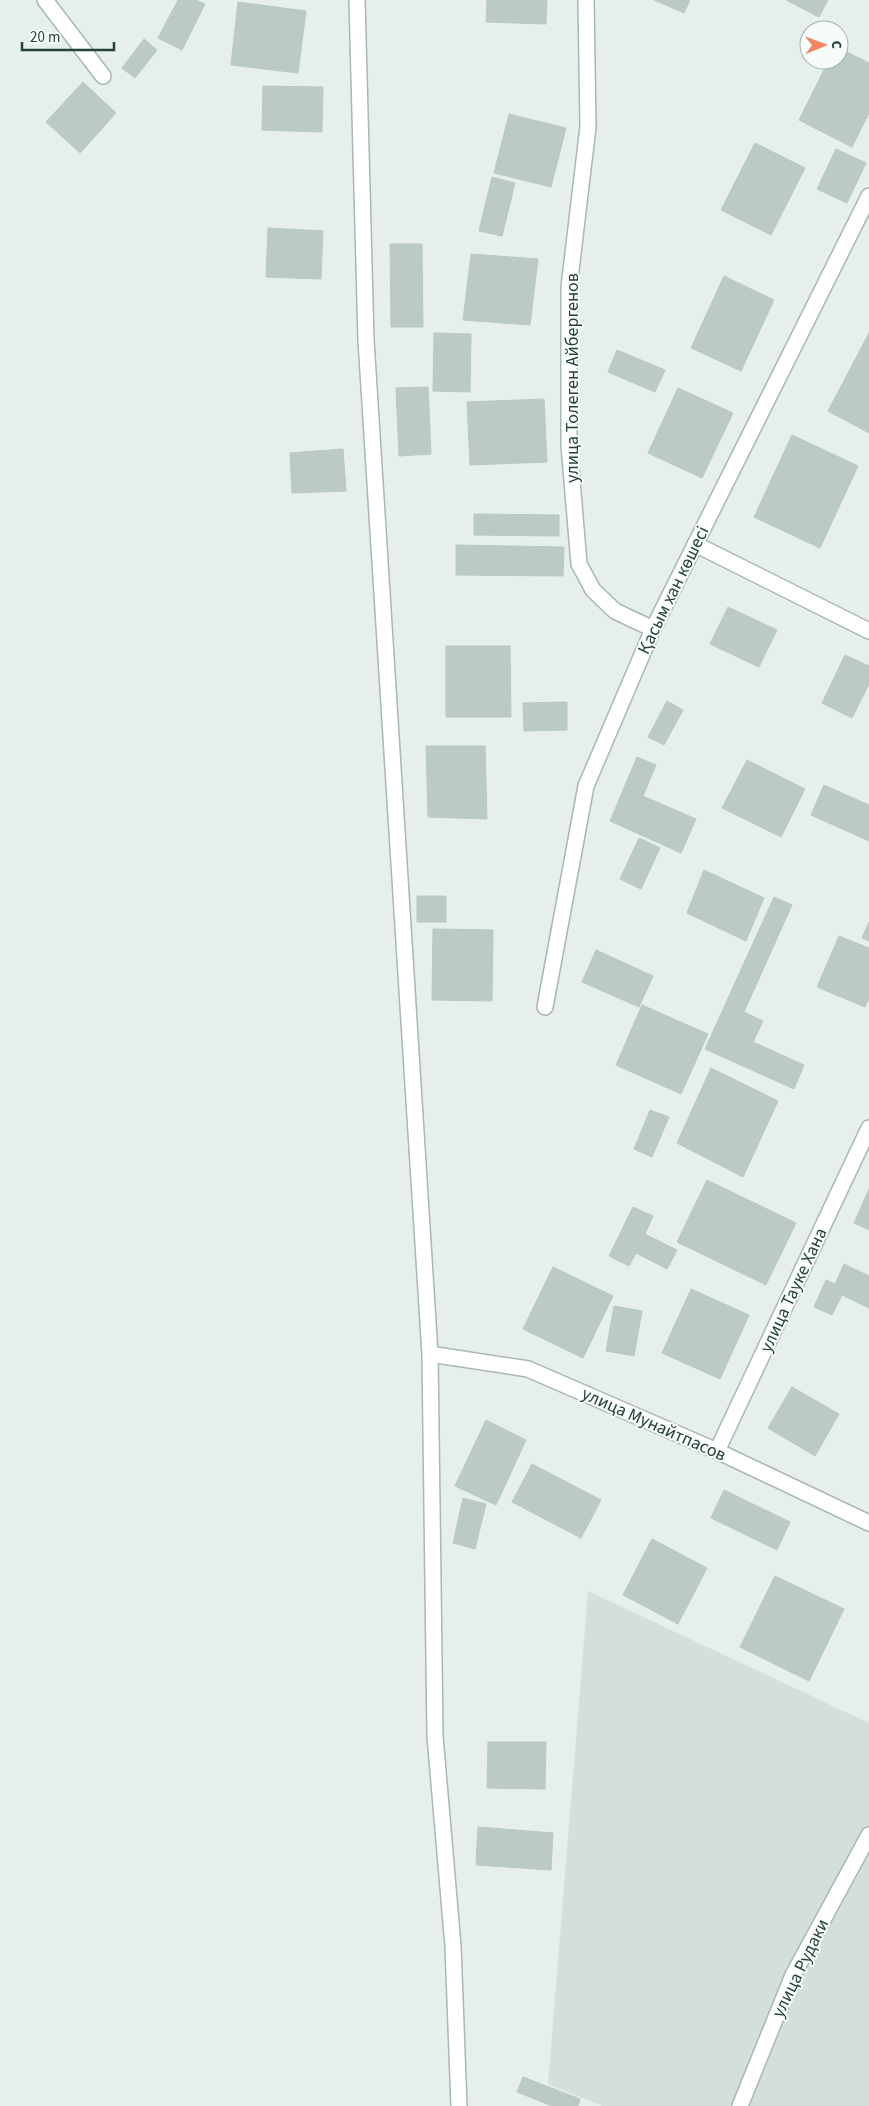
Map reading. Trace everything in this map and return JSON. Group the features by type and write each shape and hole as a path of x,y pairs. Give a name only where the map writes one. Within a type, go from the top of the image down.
{"street":[{"path":"45,0 103,76"},
{"path":"357,0 366,340 430,1354 435,1736 452,1946 459,2106"},
{"name":"улица Толеген Айбергенов","path":"586,0 588,127 569,287 569,445 579,564 593,590 615,611 653,628"},
{"name":"Қасым хан көшесі","path":"545,1007 586,786 653,628 869,196"},
{"path":"694,544 869,631"},
{"name":"улица Тауке Хана","path":"717,1451 869,1128"},
{"name":"улица Мунайтпасов","path":"430,1354 528,1369 717,1451 869,1523"},
{"name":"улица Рудаки","path":"740,2106 793,1975 869,1835"}],"shaded area":[{"path":"588,1591 869,1723 869,2106 602,2106 548,2084"}],"building":[{"path":"178,0 196,0 205,4 182,50 158,38"},
{"path":"487,0 547,0 546,24 486,22"},
{"path":"654,0 690,0 684,13"},
{"path":"786,0 828,0 819,17"},
{"path":"238,2 306,11 298,73 231,65"},
{"path":"144,39 157,50 135,78 122,68"},
{"path":"849,53 869,63 869,113 852,147 799,120 824,70 849,70"},
{"path":"83,82 116,113 80,153 46,122"},
{"path":"263,86 323,87 322,132 262,130"},
{"path":"509,114 566,128 551,187 494,173"},
{"path":"755,143 805,168 771,235 721,210"},
{"path":"836,149 866,163 847,203 817,189"},
{"path":"492,177 515,183 502,236 479,231"},
{"path":"268,228 323,231 321,279 266,277"},
{"path":"390,244 422,244 423,327 391,327"},
{"path":"471,254 538,259 530,325 463,320"},
{"path":"724,276 774,300 741,371 691,348"},
{"path":"434,333 471,334 470,392 433,391"},
{"path":"869,333 869,433 828,411"},
{"path":"617,350 665,370 655,392 608,372"},
{"path":"428,387 431,454 399,456 396,388"},
{"path":"678,388 733,413 702,478 648,453"},
{"path":"544,399 547,462 470,465 467,402"},
{"path":"792,435 858,466 820,548 754,517"},
{"path":"343,449 346,491 292,493 290,453"},
{"path":"474,514 559,515 559,536 474,535"},
{"path":"456,545 564,547 563,576 456,575"},
{"path":"728,607 777,630 759,667 710,644"},
{"path":"446,646 510,646 511,717 446,717"},
{"path":"845,655 869,666 869,684 852,718 822,703"},
{"path":"667,701 683,710 664,745 648,737"},
{"path":"567,702 567,730 524,731 523,703"},
{"path":"426,746 485,746 487,819 428,817"},
{"path":"637,757 656,765 643,796 696,819 681,853 610,821"},
{"path":"747,760 805,789 781,837 722,808"},
{"path":"824,785 869,805 869,841 811,815"},
{"path":"639,838 660,848 641,889 620,879"},
{"path":"704,870 764,898 746,941 687,913"},
{"path":"417,896 446,896 446,922 417,922"},
{"path":"774,897 792,905 744,1012 763,1021 753,1042 804,1065 794,1089 705,1049"},
{"path":"869,922 869,941 862,938"},
{"path":"433,929 493,930 492,1001 432,1000"},
{"path":"839,936 869,948 869,999 865,1007 817,987"},
{"path":"596,950 653,976 639,1007 582,982"},
{"path":"642,1005 708,1034 681,1094 616,1065"},
{"path":"711,1068 778,1101 743,1177 677,1143"},
{"path":"650,1110 669,1117 652,1157 634,1149"},
{"path":"707,1180 796,1223 766,1285 677,1242"},
{"path":"869,1189 869,1230 854,1223"},
{"path":"633,1207 653,1216 645,1234 677,1250 667,1269 636,1253 629,1266 609,1256"},
{"path":"844,1264 869,1276 869,1308 842,1295 832,1315 814,1307 826,1280 835,1284"},
{"path":"553,1267 613,1296 583,1358 523,1329"},
{"path":"691,1289 749,1315 720,1379 662,1353"},
{"path":"614,1306 642,1311 634,1356 606,1351"},
{"path":"792,1387 839,1414 815,1456 768,1428"},
{"path":"486,1420 526,1440 496,1505 455,1486"},
{"path":"532,1464 601,1500 581,1538 512,1502"},
{"path":"724,1490 790,1522 777,1550 711,1518"},
{"path":"463,1498 486,1504 475,1549 453,1543"},
{"path":"652,1539 707,1568 678,1624 623,1595"},
{"path":"775,1576 844,1609 809,1681 740,1647"},
{"path":"488,1742 546,1742 545,1789 487,1788"},
{"path":"478,1827 553,1833 551,1870 476,1865"},
{"path":"523,2077 580,2099 578,2106 552,2106 517,2092"}]}
